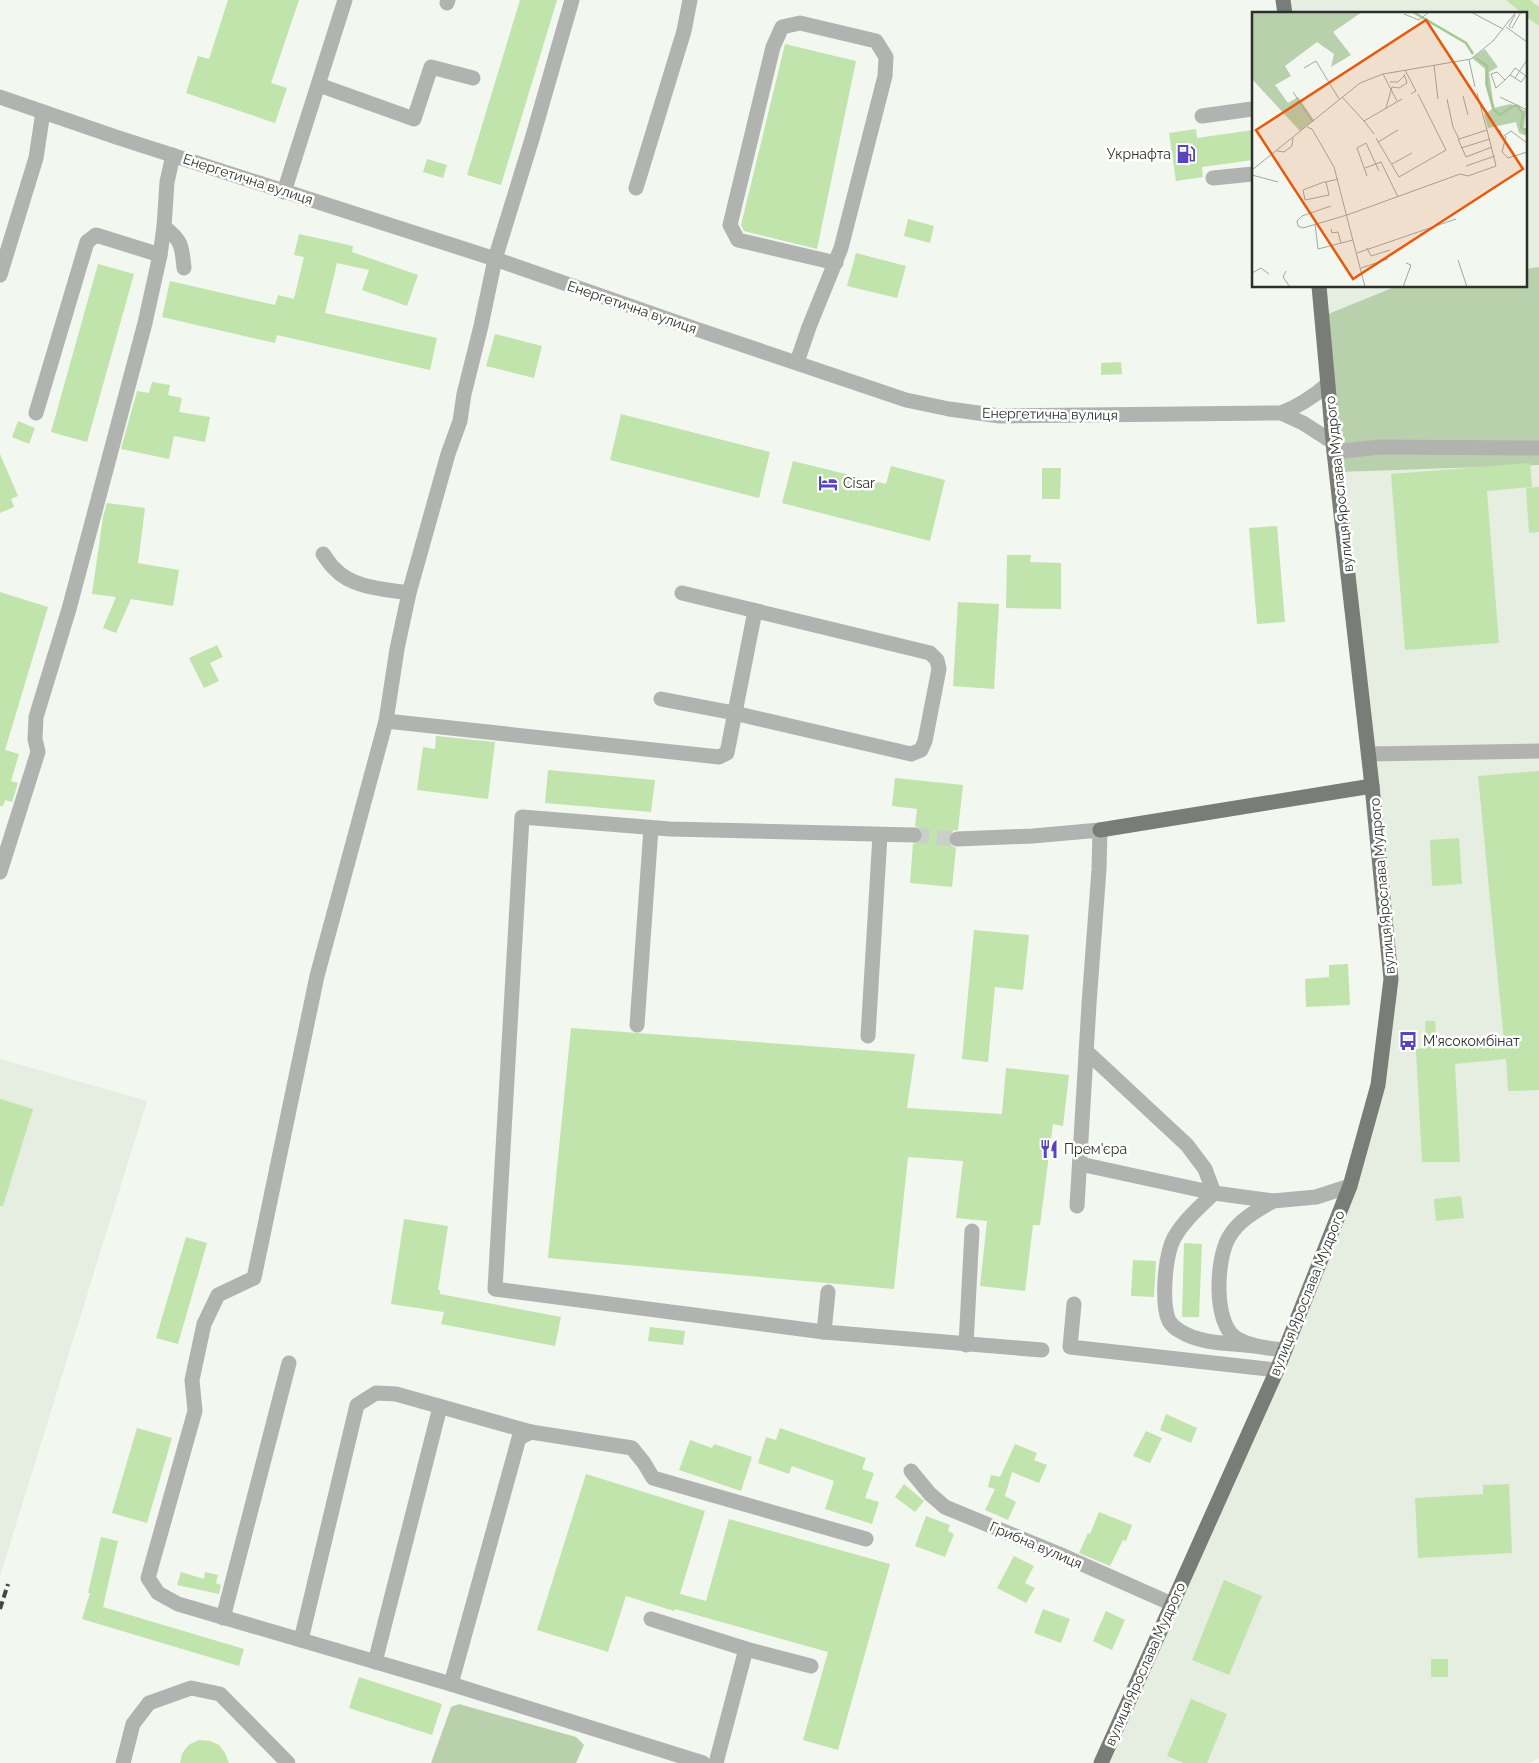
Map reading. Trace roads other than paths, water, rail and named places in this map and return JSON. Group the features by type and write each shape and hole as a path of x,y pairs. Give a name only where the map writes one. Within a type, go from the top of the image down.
{"main road":[{"name":"вулиця Ярослава Мудрого","path":"1101,1763 1276,1370 1350,1186 1378,1085 1391,979 1369,754 1334,448 1319,288"},
{"path":"1100,830 1372,786"}],"street":[{"path":"284,192 345,0"},
{"path":"572,0 495,259 464,394 460,421 448,454 409,593 396,649 386,721 317,976 254,1278 218,1295 204,1324 192,1380 195,1411 148,1578 158,1593 178,1604 451,1684 703,1763"},
{"path":"636,188 684,32 690,0"},
{"path":"797,362 809,327 836,263 885,76 886,57 876,41 800,23 782,27 773,46 730,225 738,240 836,263"},
{"path":"319,85 414,120 431,66 473,78"},
{"name":"Енергетична вулиця","path":"0,97 284,192 495,259 906,400 949,409 1000,416 1282,413 1312,398 1328,384"},
{"path":"1202,116 1252,107"},
{"path":"0,275 36,158 43,112"},
{"path":"0,872 38,752 35,739 36,716 69,609 145,323 160,255 167,182 173,155"},
{"path":"1213,178 1252,174"},
{"path":"164,226 173,233 182,246 184,268"},
{"path":"36,413 86,242 96,235 160,255"},
{"name":"Енергетична вулиця","path":"1282,413 1303,423 1334,448"},
{"path":"1334,448 1539,448"},
{"path":"323,554 336,570 351,580 369,586 409,593"},
{"path":"660,699 734,713 910,754 921,750 925,741 939,669 938,660 930,654 682,593"},
{"path":"386,721 719,757 727,753 755,611"},
{"path":"1369,754 1539,751"},
{"path":"914,835 651,828 522,817 495,1289 824,1332 1042,1350"},
{"path":"637,1025 651,828"},
{"path":"957,839 1033,836 1100,830 1077,1206"},
{"path":"868,1036 880,834"},
{"path":"1086,1051 1188,1145 1206,1169 1214,1193"},
{"path":"1080,1164 1214,1193 1272,1201 1316,1197 1350,1186"},
{"path":"1214,1193 1184,1222 1173,1240 1167,1260 1165,1297 1169,1321 1178,1331 1196,1339 1284,1350"},
{"path":"1254,1346 1235,1338 1223,1322 1219,1289 1220,1262 1228,1238 1246,1217 1272,1201"},
{"path":"966,1345 972,1231"},
{"path":"824,1332 828,1292"},
{"path":"1074,1304 1070,1347 1276,1370"},
{"path":"223,1618 289,1363"},
{"path":"301,1640 357,1405 376,1393 396,1394 531,1432 632,1448 653,1478 866,1539"},
{"path":"375,1662 440,1407"},
{"path":"451,1684 519,1438 531,1432"},
{"name":"Грибна вулиця","path":"911,1471 930,1494 945,1507 1172,1604"},
{"path":"651,1619 746,1649 810,1666"},
{"path":"716,1763 746,1649"},
{"path":"123,1763 133,1724 149,1703 192,1688 220,1694 288,1763"}],"tunnel":[{"path":"914,835 957,839"}],"railway":[{"path":"0,1609 8,1584"}],"place":[{"name":"Укрнафта","path":"1186,154"},
{"name":"Cisar","path":"828,483"},
{"name":"М'ясокомбінат","path":"1408,1041"},
{"name":"Прем'єра","path":"1049,1149"}]}
